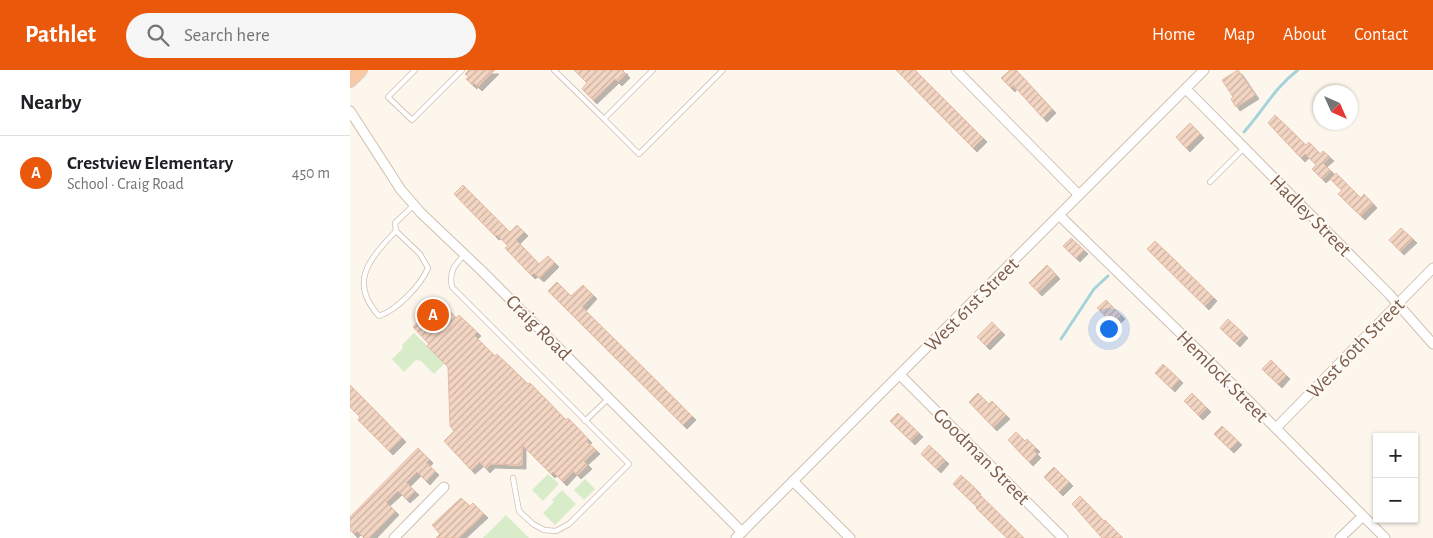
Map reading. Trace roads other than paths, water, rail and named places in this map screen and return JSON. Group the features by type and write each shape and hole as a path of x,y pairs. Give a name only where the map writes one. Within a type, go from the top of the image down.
{"highway":[{"path":"350,80 360,70"}],"street":[{"path":"956,70 1079,194"},
{"path":"1190,70 1197,77"},
{"name":"West 61st Street","path":"739,535 1204,70"},
{"name":"Hadley Street","path":"1186,89 1398,304 1433,344"},
{"name":"Craig Road","path":"350,111 390,175 414,205 609,398 739,535"},
{"name":"Hemlock Street","path":"1060,216 1385,538"},
{"name":"West 60th Street","path":"1276,428 1433,268"},
{"name":"Goodman Street","path":"900,375 1063,538"},
{"path":"792,481 850,538"},
{"path":"394,538 444,488"},
{"path":"1340,538 1363,516"}],"lane":[{"path":"415,70 388,97 412,120 462,70"},
{"path":"554,70 639,154 723,70"},
{"path":"604,120 653,70"},
{"path":"1210,182 1244,148"},
{"path":"361,266 396,231 396,223 414,205"},
{"path":"366,308 379,316 388,314 423,280 428,268 420,254 396,231"},
{"path":"464,255 450,276 452,287 629,464 570,524 556,530 544,530 533,524 520,511 513,478"},
{"path":"585,421 609,398"}],"waterway":[{"path":"1244,132 1276,92 1298,70"},
{"path":"1061,339 1094,289 1108,276"}],"place":[{"name":"Crestview Elementary","path":"433,315"}]}
